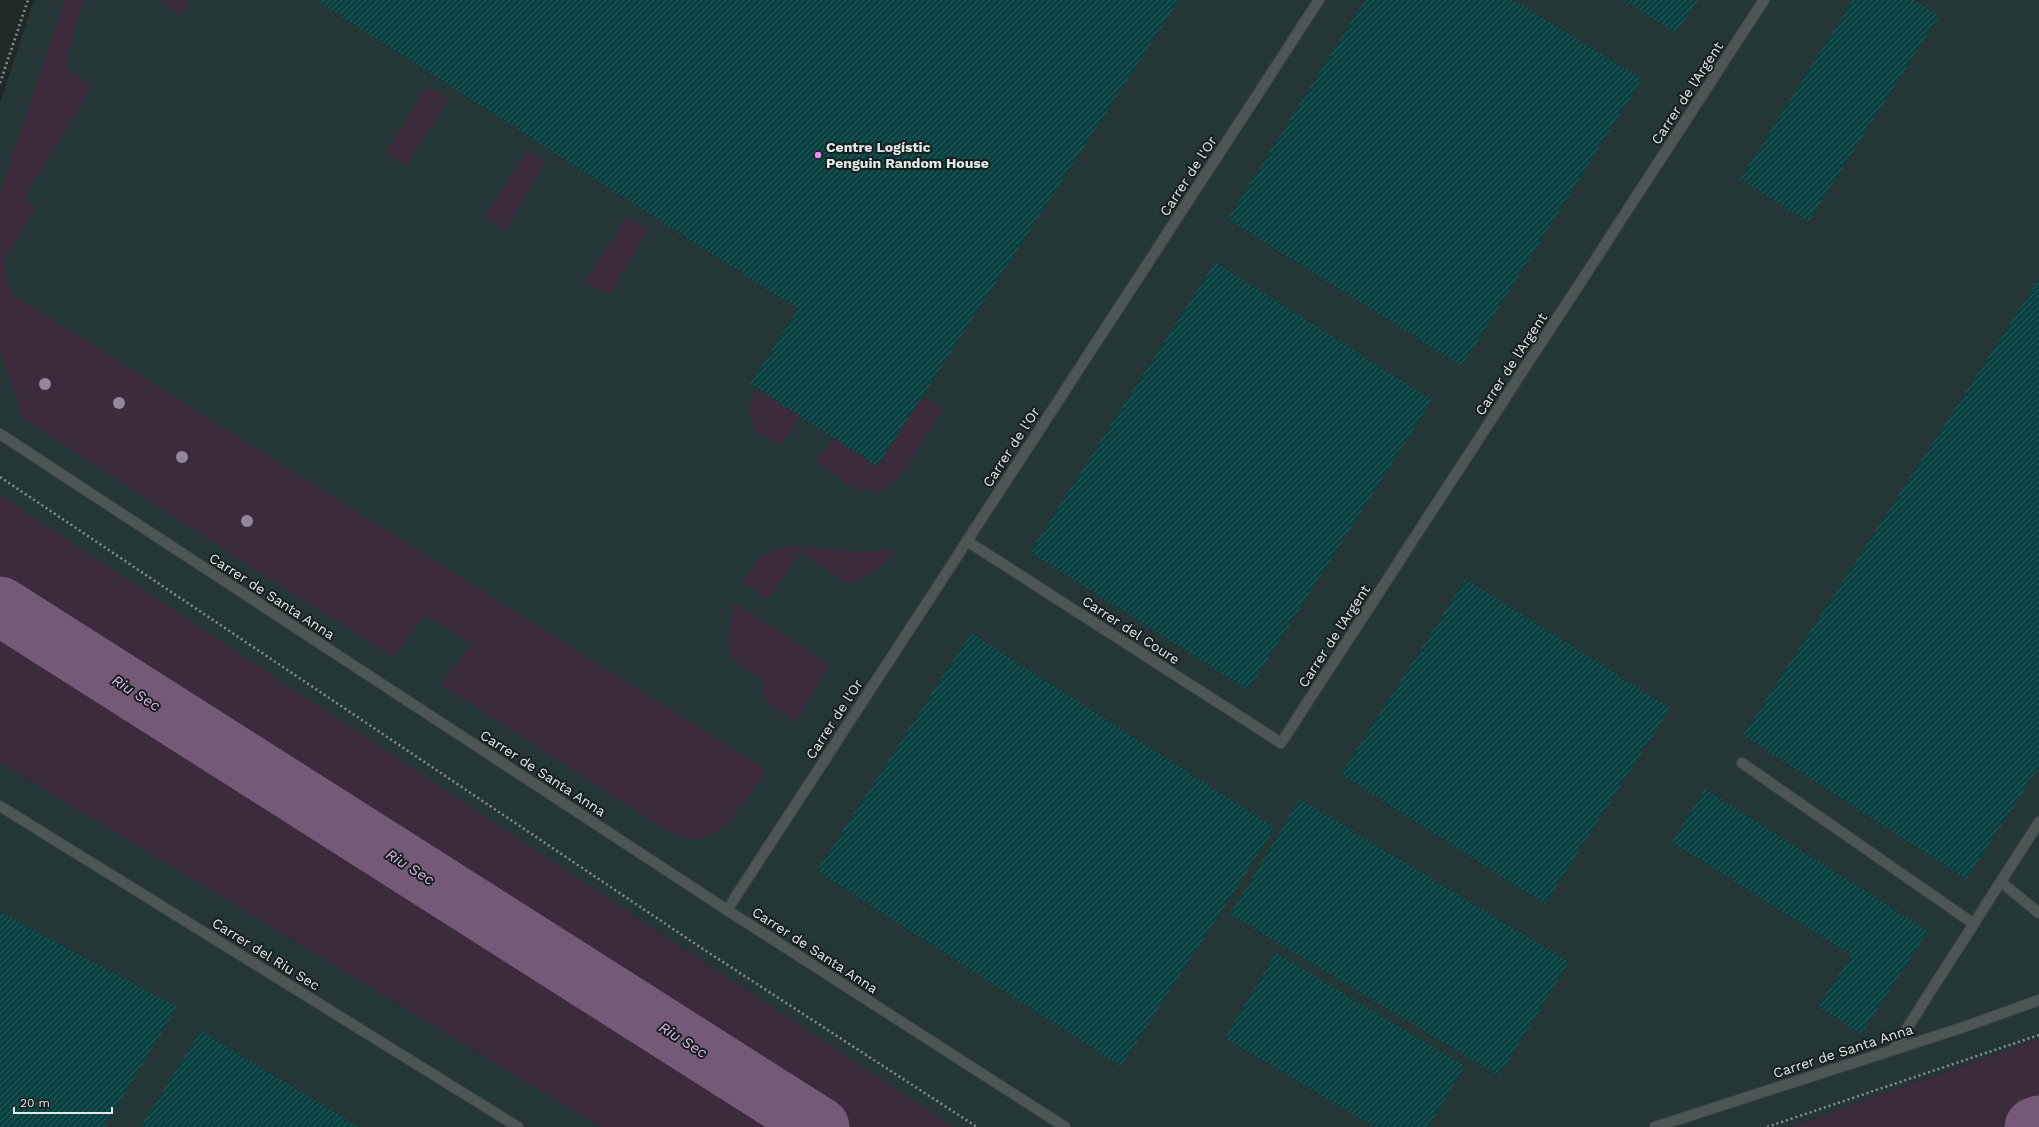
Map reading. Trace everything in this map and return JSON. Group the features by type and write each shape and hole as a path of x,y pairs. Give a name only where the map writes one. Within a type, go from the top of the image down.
{"street":[{"name":"Carrer de l'Or","path":"727,910 1319,0"},
{"name":"Carrer de l'Argent","path":"1280,743 1764,0"},
{"name":"Carrer de Santa Anna","path":"3,437 727,910 1065,1127"},
{"name":"Carrer del Coure","path":"967,541 1280,743"},
{"path":"1742,763 1974,924"},
{"name":"Carrer del Riu Sec","path":"0,806 518,1127"},
{"path":"1893,1050 2039,822"},
{"path":"2001,882 2039,913"},
{"name":"Carrer de Santa Anna","path":"1654,1127 1893,1050 2039,1000"}],"path":[{"path":"0,83 28,0"},
{"path":"0,477 700,947 977,1127"},
{"path":"1767,1127 2039,1035"}],"shaded area":[{"path":"34,0 2039,0 2039,1039 1789,1127 953,1127 0,495 0,103"},
{"path":"65,0 83,0 65,67 92,87 24,197 35,208 4,261 10,293 766,770 753,790 725,826 699,840 669,832 441,684 472,644 424,614 394,657 262,574 24,419 0,352 0,192"},
{"path":"158,0 190,0 179,16"},
{"path":"426,87 449,98 406,166 386,153"},
{"path":"527,151 545,162 505,231 484,217"},
{"path":"626,217 648,228 610,294 584,283"},
{"path":"757,389 800,416 780,445 755,431 749,409"},
{"path":"922,397 943,410 899,478 881,491 853,488 816,462 834,438 877,466"},
{"path":"0,495 953,1127 601,1127 0,762"},
{"path":"790,545 861,552 895,549 885,562 875,571 848,584 801,552 767,600 743,582 760,557"},
{"path":"734,603 829,664 795,723 765,700 764,681 733,659 727,647"},
{"path":"0,762 601,1127 0,1127"},
{"path":"2039,1039 2039,1127 1789,1127"}],"building":[{"name":"Centre Logístic Penguin Random House","path":"316,0 1179,0 877,466 750,384 798,309"},
{"path":"1365,0 1514,0 1642,79 1462,366 1228,219"},
{"path":"1624,0 1698,0 1676,33"},
{"path":"1853,0 1914,0 1939,16 1808,222 1740,179"},
{"path":"1215,262 1432,400 1248,690 1030,552"},
{"path":"2039,279 2039,767 1966,879 1743,735"},
{"path":"1466,579 1670,708 1545,904 1341,774"},
{"path":"971,633 1275,828 1121,1066 817,871"},
{"path":"1705,789 1928,931 1861,1034 1818,1006 1864,937 1851,955 1672,842"},
{"path":"1300,799 1569,962 1499,1076 1230,914"},
{"path":"0,912 177,1007 104,1127 0,1127"},
{"path":"1276,953 1465,1066 1428,1127 1375,1127 1225,1038"},
{"path":"200,1031 359,1127 141,1127"}],"waterway":[{"name":"Riu Sec","path":"0,606 820,1127"},
{"name":"Riu Sec","path":"2034,1127 2039,1125"}],"place":[{"name":"Centre Logístic Penguin Random House","path":"818,155"}]}
